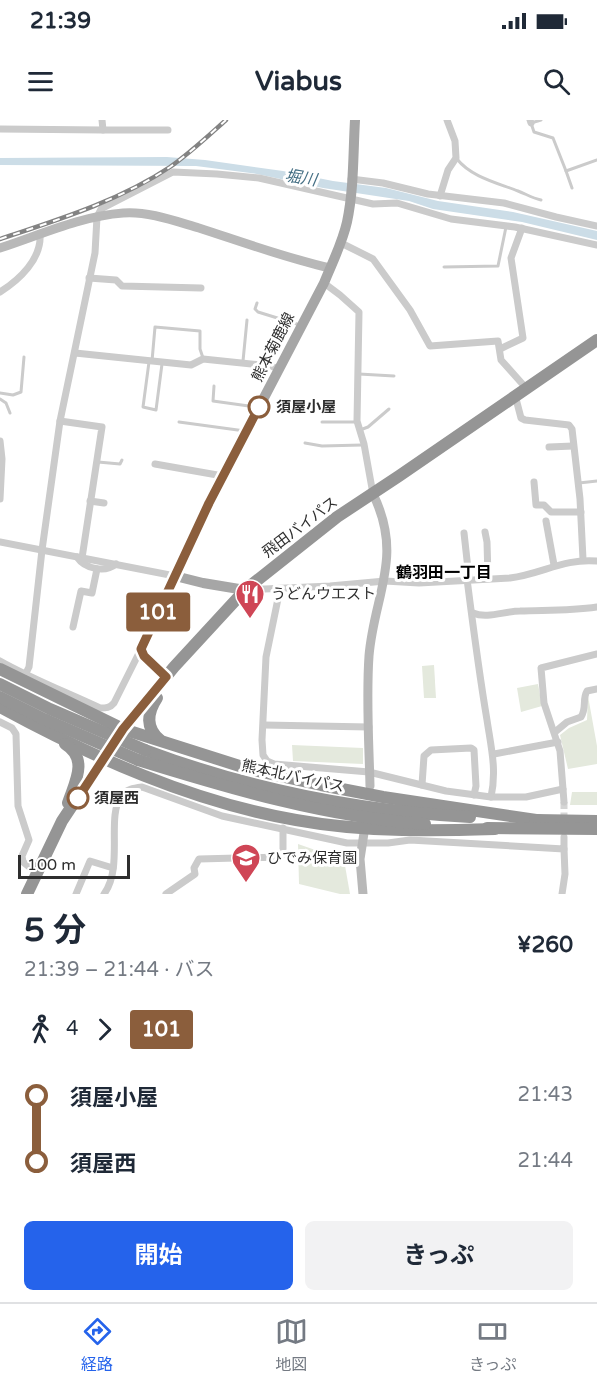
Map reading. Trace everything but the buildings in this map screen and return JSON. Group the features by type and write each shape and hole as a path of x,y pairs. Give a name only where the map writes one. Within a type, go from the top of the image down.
{"highway":[{"name":"飛田バイパス","path":"27,894 62,821 123,729 166,677 245,590 311,536 596,342"},
{"path":"0,669 24,678 123,729 249,768 321,785 543,821"},
{"path":"166,677 149,715 154,735 166,743"},
{"name":"熊本北バイパス","path":"0,684 142,755 303,796 418,814 543,821 597,821"},
{"name":"熊本北バイパス","path":"0,697 44,719 228,788 302,806 374,819 495,829 597,829"},
{"path":"0,707 140,774 250,810 296,820 402,831 495,829"},
{"path":"20,718 68,746 79,760 79,769 62,821"}],"main road":[{"name":"熊本菊鹿線","path":"175,576 223,476 324,283 341,243 350,198 355,120"},
{"path":"186,551 187,565 196,578 203,583"},
{"path":"175,576 245,590"}],"street":[{"path":"102,120 103,130"},
{"path":"440,196 448,170 456,158 455,141 447,120"},
{"path":"0,129 168,130"},
{"path":"24,678 29,667 60,422 95,253 97,217 101,209 167,174 179,171 260,178 373,204 397,203 451,219 507,225 597,245"},
{"path":"351,180 383,183 440,196 504,203 597,226"},
{"path":"0,248 97,217 124,213 157,217 330,268"},
{"path":"500,349 523,338 511,258 522,228"},
{"path":"0,292 24,273 39,250 40,234"},
{"path":"341,243 373,259 410,310 430,346 498,341 501,360 526,388"},
{"path":"89,278 116,280 122,286 201,288"},
{"path":"324,283 359,312 357,421 364,444 373,494 384,523 385,581 369,655 370,786"},
{"path":"75,353 191,365 203,359 279,369"},
{"path":"515,395 521,418 569,425 572,429 584,560"},
{"path":"60,422 102,427 80,562 97,569 111,568 116,564"},
{"path":"0,441 0,499"},
{"path":"549,447 573,446"},
{"path":"155,464 223,476"},
{"path":"534,482 536,505 544,505 551,512 580,512"},
{"path":"90,501 104,503"},
{"path":"546,521 554,565"},
{"path":"485,532 488,578"},
{"path":"464,533 487,720 494,754 495,773 491,797"},
{"path":"0,542 175,576 141,649 110,707 100,708 24,678 0,660"},
{"path":"245,590 385,581 418,583 522,576 554,565 584,560 597,561"},
{"path":"73,627 81,591 92,593 97,569"},
{"path":"280,589 266,657 263,755 267,761 274,764 369,772 423,785 491,797 526,797 563,789"},
{"path":"473,613 481,615 518,611 561,612 597,608"},
{"path":"141,649 144,656 166,677"},
{"path":"564,802 558,742 544,703 541,668 597,654"},
{"path":"555,732 567,722 581,717 585,709 585,693 597,689"},
{"path":"0,722 16,734 18,800 21,818 29,840 22,856 27,867 37,873"},
{"path":"264,725 369,727"},
{"path":"494,754 558,742"},
{"path":"423,785 424,756 431,750 471,748 474,750 474,795"},
{"path":"104,894 110,887 119,800 122,794 142,787 222,816 347,843 363,838 564,849"},
{"path":"166,894 195,874 194,868 199,860 280,857 283,854 283,828"},
{"path":"562,894 565,874 564,837"},
{"path":"363,838 360,859 363,894"},
{"path":"76,894 90,861 113,868"}],"lane":[{"path":"540,120 531,122 536,134 553,138 572,188"},
{"path":"456,158 461,164 491,181 520,191 530,198 541,200"},
{"path":"566,171 597,160"},
{"path":"444,267 498,266 507,225"},
{"path":"257,303 255,309 258,312 302,325"},
{"path":"243,363 247,320"},
{"path":"163,362 156,410 143,407 155,327 200,331 202,333 200,349 203,359"},
{"path":"0,393 21,392 24,357"},
{"path":"357,374 394,376"},
{"path":"214,386 213,401 259,407"},
{"path":"0,399 6,403 10,413"},
{"path":"359,430 368,427 389,409"},
{"path":"322,422 357,421"},
{"path":"179,422 247,431"},
{"path":"305,443 322,446 364,444"},
{"path":"96,462 120,464 122,460"},
{"path":"577,483 597,481"}],"shaded area":[{"path":"434,665 436,698 424,698 422,666"},
{"path":"538,684 542,706 521,712 517,688"},
{"path":"588,696 597,746 597,764 568,769 560,735 587,720"},
{"path":"292,745 363,748 363,764 293,761"},
{"path":"572,792 597,792 597,805 570,805"},
{"path":"298,844 344,860 350,894 340,894 299,884"}],"water":[{"name":"堀川","path":"167,157 283,171 386,188 438,201 513,212 597,231 597,240 522,222 433,209 409,201 323,188 257,174 196,166 0,165 0,158"}],"tunnel":[{"path":"564,802 564,823"}],"railway":[{"path":"0,239 87,209 130,190 177,162 226,120"}],"bus line":[{"name":"101","path":"78,798 123,729 166,677 141,653 141,649 209,503 259,407"}],"place":[{"name":"須屋小屋","path":"259,407"},
{"name":"うどんウエスト","path":"250,620"},
{"name":"須屋西","path":"78,798"},
{"name":"ひでみ保育園","path":"246,884"}],"district":[{"name":"鶴羽田一丁目","path":"444,572"}]}
